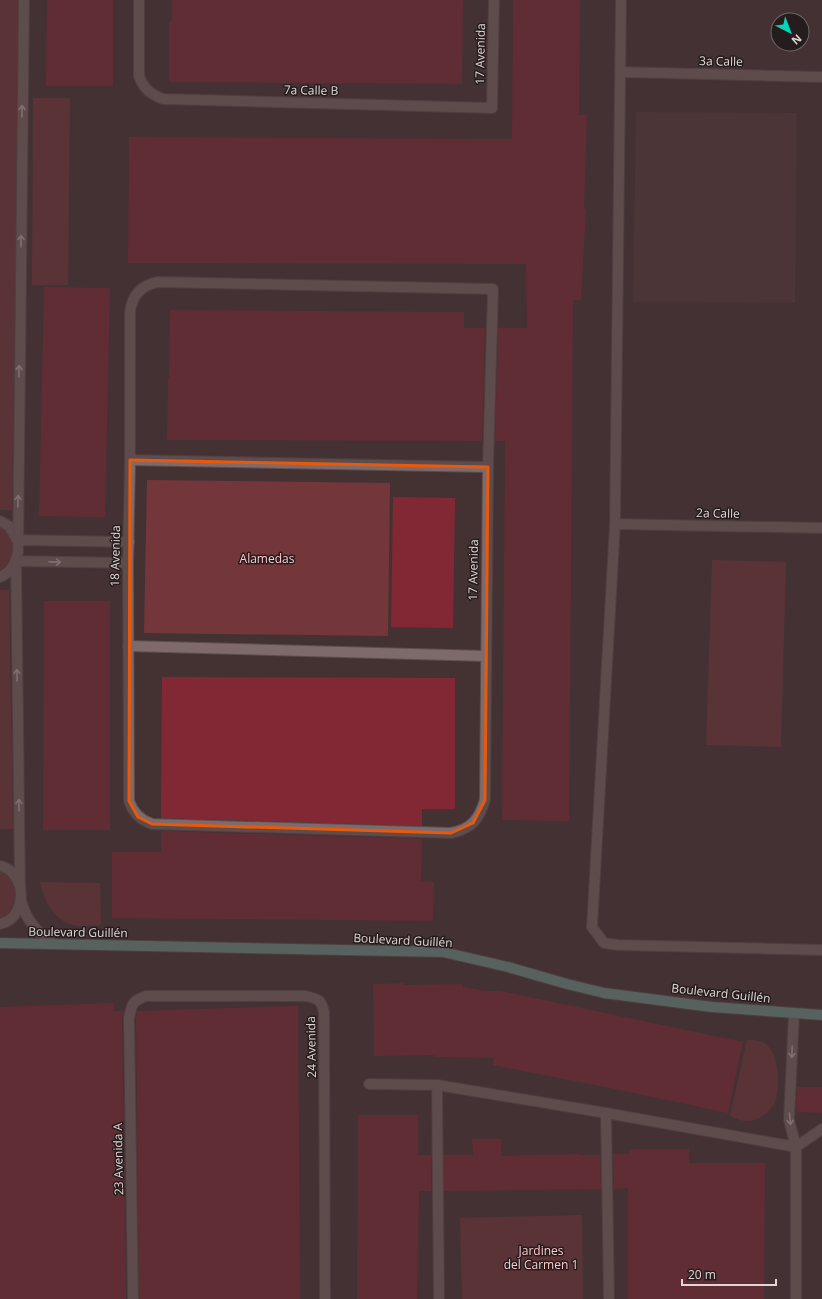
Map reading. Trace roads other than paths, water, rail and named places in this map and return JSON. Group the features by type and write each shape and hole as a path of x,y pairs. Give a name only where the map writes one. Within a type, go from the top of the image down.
{"main road":[{"name":"Boulevard Guillén","path":"0,943 443,952 508,967 604,993 712,1007 822,1015"}],"street":[{"path":"0,577 12,570 18,552 24,0"},
{"name":"7a Calle B","path":"139,0 139,76 148,92 162,99 492,108"},
{"name":"17 Avenida","path":"492,108 494,0"},
{"path":"621,0 614,524 592,927 604,943 618,945 822,950"},
{"name":"3a Calle","path":"620,72 822,76"},
{"name":"17 Avenida","path":"130,312 132,302 137,293 146,285 158,282 493,289 485,656 485,800 480,813 473,823 462,831 451,833"},
{"name":"18 Avenida","path":"130,312 128,646 129,801 133,810 138,817 152,824 451,833"},
{"path":"130,460 488,467"},
{"path":"0,521 9,526 17,540"},
{"name":"2a Calle","path":"614,524 822,528"},
{"path":"17,540 128,542"},
{"path":"16,561 128,564"},
{"path":"0,924 15,915 20,898 16,561"},
{"path":"128,646 485,656"},
{"path":"0,866 5,867 12,872 20,886"},
{"path":"20,898 27,916 33,926 53,944"},
{"name":"24 Avenida","path":"129,1018 132,1003 137,999 146,996 306,996 317,999 322,1003 324,1012 325,1299"},
{"path":"794,1013 789,1120 796,1147 796,1299"},
{"name":"23 Avenida A","path":"129,1018 133,1299"},
{"path":"369,1084 437,1085 796,1147 822,1129"},
{"path":"437,1085 439,1299"},
{"path":"606,1113 609,1299"}],"park label":[{"name":"Alamedas","path":"267,558"},
{"name":"Jardines del Carmen 1","path":"541,1257"}]}
